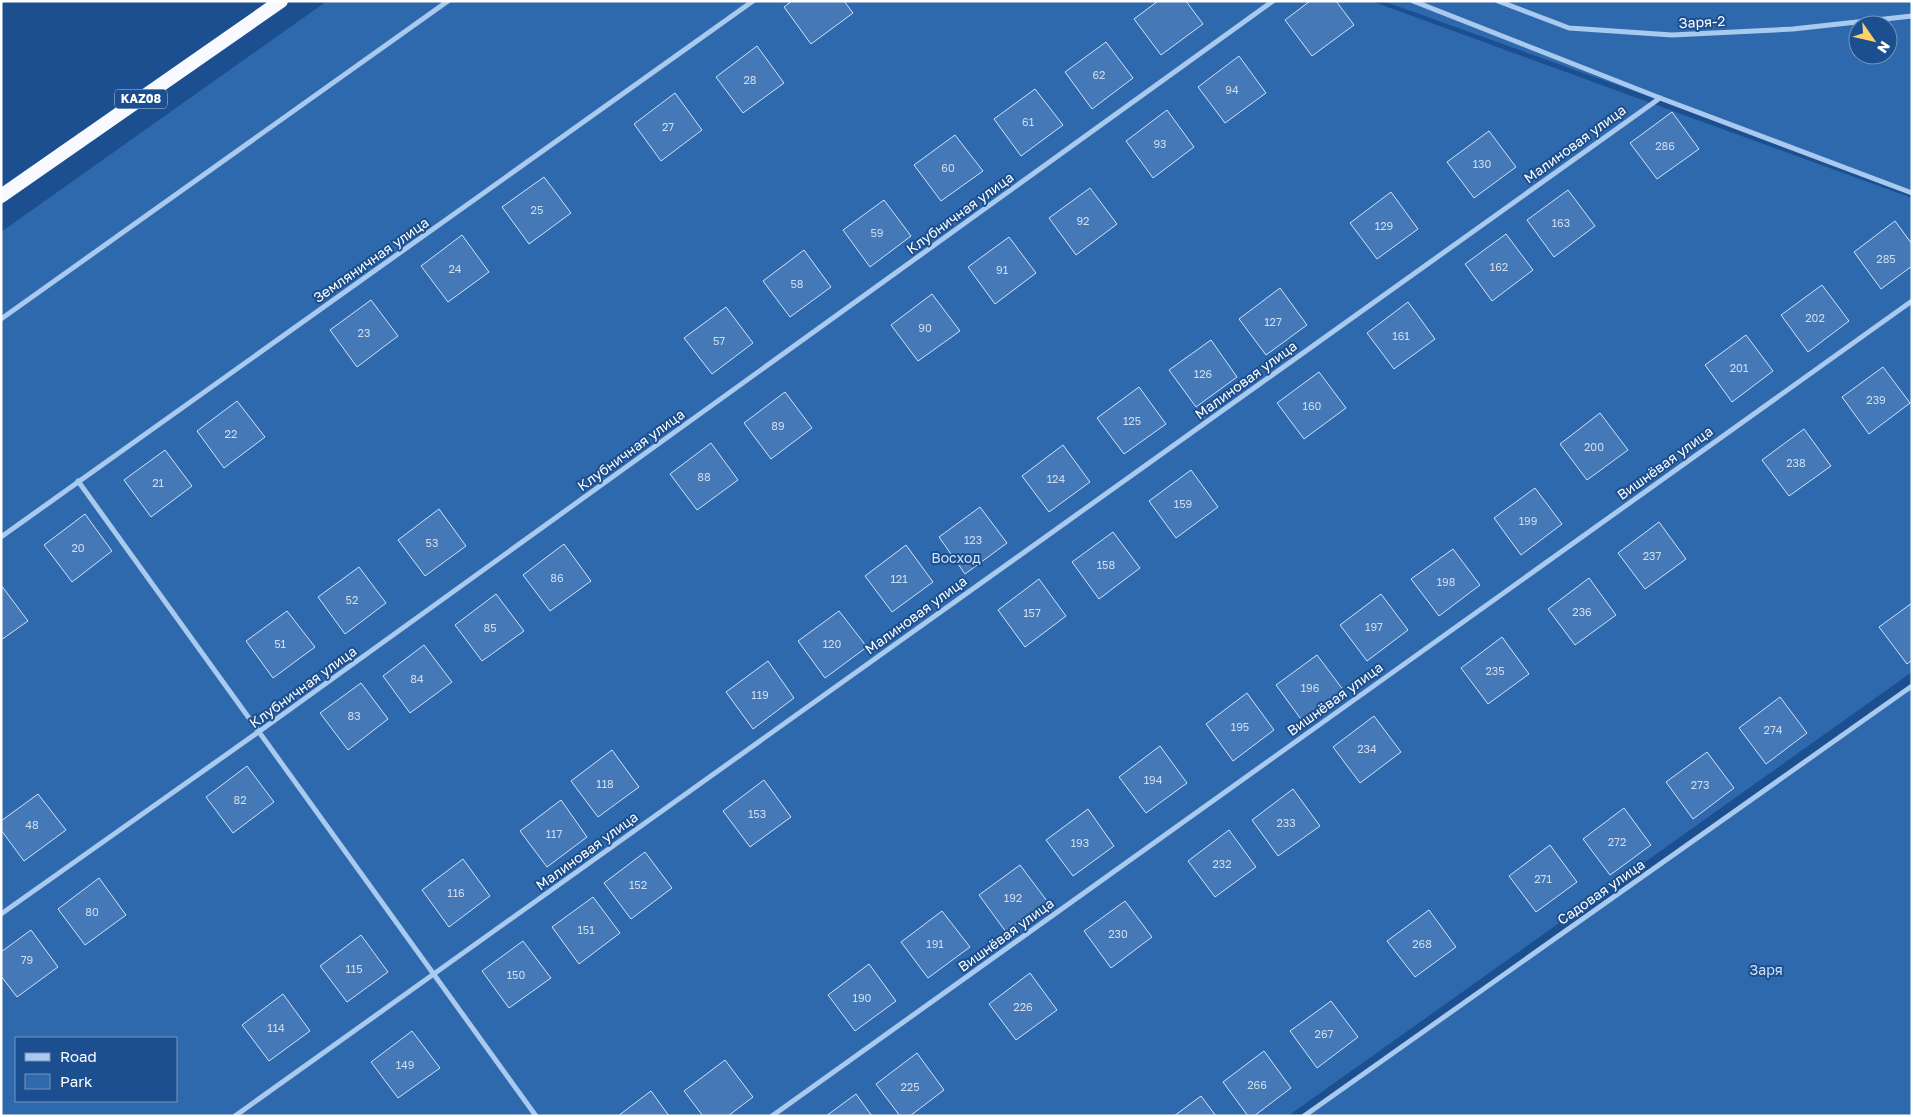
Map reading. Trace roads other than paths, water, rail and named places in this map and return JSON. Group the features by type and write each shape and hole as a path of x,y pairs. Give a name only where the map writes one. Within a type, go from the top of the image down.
{"highway":[{"name":"KAZ08","path":"1,196 281,1"}],"street":[{"path":"1,319 448,1"},
{"name":"Земляничная улица","path":"1,537 754,1"},
{"name":"Клубничная улица","path":"1,914 259,732 1273,1"},
{"path":"1413,1 1660,98 1912,192"},
{"name":"Заря-2","path":"1498,1 1569,28 1672,35 1793,29 1912,16"},
{"name":"Малиновая улица","path":"235,1116 1660,98"},
{"name":"Вишнёвая улица","path":"772,1116 1912,301"},
{"path":"78,481 536,1116"},
{"name":"Садовая улица","path":"1304,1116 1912,686"}],"park label":[{"name":"Восход","path":"956,558"},
{"name":"Заря","path":"1766,970"}]}
